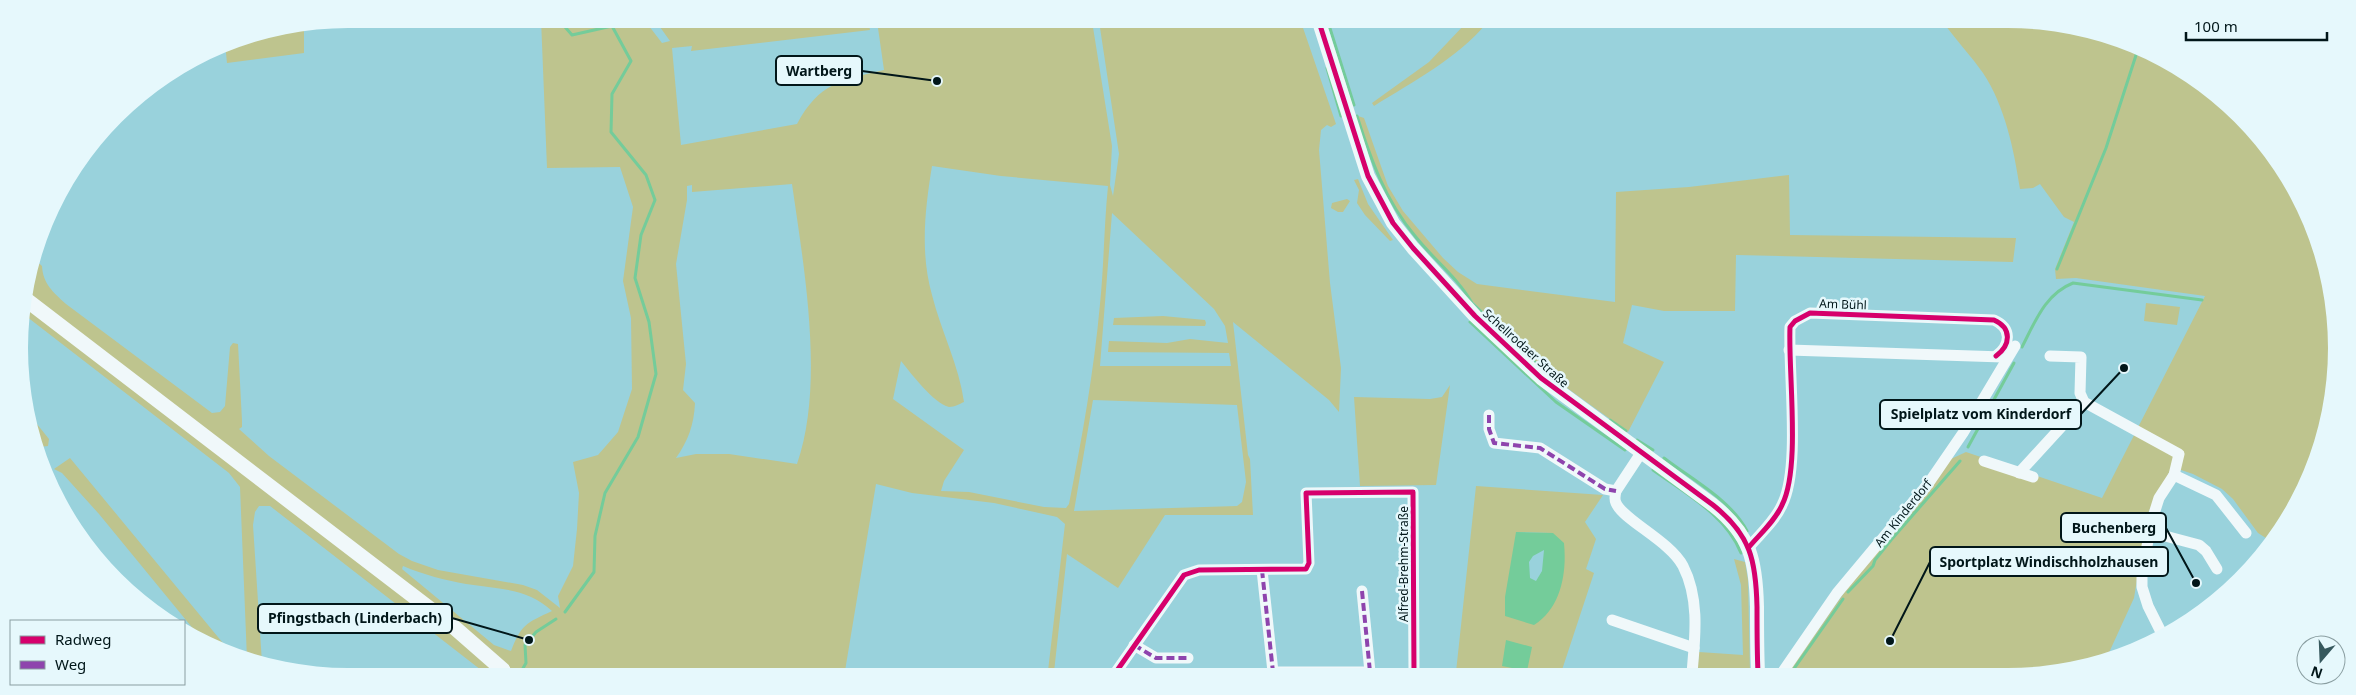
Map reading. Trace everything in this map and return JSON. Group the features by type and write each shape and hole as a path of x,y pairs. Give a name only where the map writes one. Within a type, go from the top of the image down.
{"main road":[{"path":"31,303 455,628 501,668"}],"street":[{"name":"Schellrodaer Straße","path":"1321,28 1368,176 1393,223 1443,282 1513,353 1586,414 1642,452 1726,516 1738,528 1749,547 1756,575 1758,668"},
{"name":"Am Bühl","path":"1749,547 1777,515 1788,489 1791,440 1789,350 1790,327 1795,321 1810,313 1994,320 2003,324 2007,329 2008,338 2002,357"},
{"name":"Am Kinderdorf","path":"1785,668 1837,593 1928,484 1963,433 2002,357 2015,346"},
{"path":"1789,350 2002,357"},
{"path":"2050,356 2081,357 2080,393 2084,402 2179,454 2174,474 2159,498 2142,570 2142,587 2148,606 2160,629"},
{"path":"2019,473 2084,402"},
{"path":"1489,415 1489,429 1494,442 1540,448 1605,489 1616,492"},
{"path":"1642,452 1616,492 1615,498 1620,508 1659,539 1678,558 1683,566 1693,600 1695,622 1692,668"},
{"path":"1984,462 2032,477"},
{"path":"2174,474 2216,495 2246,533"},
{"name":"Alfred-Brehm-Straße","path":"1119,668 1184,575 1199,570 1306,569 1309,563 1305,496 1307,492 1413,492 1414,668"},
{"path":"2150,532 2199,545 2206,551 2217,569"},
{"path":"1262,570 1273,668"},
{"path":"1362,591 1370,668"},
{"path":"1612,620 1694,648"},
{"path":"1134,645 1156,658 1188,658"}],"shaded area":[{"path":"541,28 651,28 662,43 670,41 661,28 870,28 870,30 691,51 692,46 672,48 681,145 797,124 805,110 814,100 833,85 884,70 878,28 1093,28 1112,146 1110,185 1113,196 1119,154 1100,28 1303,28 1336,124 1331,127 1327,125 1321,130 1319,150 1330,283 1341,368 1339,412 1329,400 1233,322 1250,459 1253,515 1165,515 1118,588 1067,554 1054,668 1048,668 1065,524 1057,517 994,503 912,493 876,484 845,668 478,668 270,506 259,506 255,512 253,525 262,656 247,652 240,487 229,473 29,318 39,263 42,266 47,283 66,304 212,413 220,412 225,406 230,347 233,343 238,344 242,421 242,427 239,429 269,456 399,554 412,561 438,570 523,585 537,590 560,608 558,596 573,566 577,529 579,493 573,462 598,455 618,432 632,389 631,318 623,281 633,207 620,167 547,168","holes":["932,166 1001,176 1108,186 1101,289 1094,354 1069,504 1066,508 1044,507 969,492 941,491 944,481 964,450 893,399 901,361 923,387 943,405 951,407 964,402 962,388 928,279 925,231","792,184 806,288 811,362 810,398 805,432 797,464 729,454 696,454 676,458 690,432 695,403 683,390 686,364 676,264 687,200 687,186 692,185 692,192","1112,213 1214,309 1225,326 1228,343 1190,339 1167,343 1109,341 1108,352 1229,353 1231,366 1100,366","1093,400 1237,405 1246,482 1242,502 1237,506 1074,511","403,566 450,581 523,594 543,603 552,611 530,622 518,635 511,651 494,645 402,569"]},
{"path":"1461,28 1482,28 1462,48 1374,106 1372,103 1429,62"},
{"path":"1947,28 2029,28 2091,38 2131,52 2186,81 2235,121 2249,137 2275,170 2286,188 2304,225 2318,265 2326,306 2328,368 2322,410 2312,450 2286,508 2265,538 2258,533 2233,499 2222,489 2193,474 2172,467 2148,513 2134,598 2110,651 2071,661 2029,667 1791,668 1848,587 1951,459 1966,452 2102,498 2205,296 2076,278 2056,279 2055,269 2074,222 2064,217 2040,184 2033,188 2020,189 2015,159 2003,114 1991,86"},
{"path":"304,30 304,53 227,63 226,52 265,38"},
{"path":"1358,116 1364,118 1388,186 1403,211 1443,258 1458,272 1477,284 1615,302 1616,192 1689,187 1789,175 1790,235 2016,238 2013,262 1736,255 1735,311 1664,311 1632,305 1623,343 1664,362 1628,432 1549,375 1473,302 1416,236 1388,194"},
{"path":"1358,179 1368,204 1393,240 1390,241 1365,215 1357,203 1359,190 1354,180"},
{"path":"1347,199 1350,201 1343,212 1338,212 1331,208 1332,203"},
{"path":"2146,303 2180,307 2177,325 2144,321"},
{"path":"1163,316 1205,320 1206,323 1205,326 1113,325 1114,318"},
{"path":"1450,385 1436,485 1360,486 1354,397 1430,399 1442,397"},
{"path":"37,424 49,439 48,446 43,447"},
{"path":"70,458 222,641 192,627 99,514 62,473 54,469"},
{"path":"1476,486 1603,495 1585,522 1596,539 1586,569 1594,573 1563,668 1456,668","holes":["1516,532 1553,533 1534,625"]},
{"path":"1516,532 1553,533 1564,543 1565,554 1560,589 1550,609 1534,625 1505,616 1505,597","holes":["1544,550 1542,571 1536,581 1530,578 1529,562 1533,556"]},
{"path":"1734,559 1745,562 1748,580 1750,668 1697,668 1699,652 1743,655 1741,585"},
{"path":"1506,640 1532,647 1528,668 1502,666"}],"waterway":[{"path":"566,28 572,35 603,28"},
{"path":"565,612 594,572 595,536 605,493 638,437 656,374 649,322 635,278 641,235 655,200 646,175 611,132 612,94 631,61 613,28"},
{"path":"1330,28 1354,105"},
{"path":"2057,269 2106,148 2136,54"},
{"path":"1327,68 1341,116"},
{"path":"1357,116 1380,179 1404,222 1460,285 1472,303 1538,365"},
{"path":"2022,347 2036,319 2048,301 2063,288 2073,283 2202,300"},
{"path":"1470,322 1556,402 1625,450"},
{"path":"1968,447 2014,363"},
{"path":"1549,375 1558,382"},
{"path":"1610,420 1626,431"},
{"path":"1637,440 1653,450"},
{"path":"1664,458 1721,500 1731,509 1747,531"},
{"path":"1848,592 1873,566 1875,560 1891,540 1960,461"},
{"path":"1653,470 1691,496 1715,516 1734,539 1741,553"},
{"path":"1795,668 1843,599"},
{"path":"523,668 526,663 525,645 536,632 556,619"}],"marked path":[{"path":"1489,415 1489,429 1494,443 1540,448 1605,489 1616,491"},
{"path":"1262,570 1273,668"},
{"path":"1362,591 1370,668"},
{"path":"1134,645 1156,658 1188,658"}],"cycle path":[{"path":"1321,28 1368,176 1393,223 1413,248 1475,316 1541,378 1713,505 1736,527 1749,550 1753,562 1757,607 1758,668"},
{"path":"1749,547 1775,516 1782,505 1788,489 1792,445 1790,327 1795,321 1810,313 1994,320 2004,327 2007,337 2005,347 1996,356"},
{"path":"1119,668 1184,575 1199,570 1306,569 1309,563 1306,493 1413,492 1414,668"}],"place":[{"name":"Wartberg","path":"937,81"},
{"name":"Spielplatz vom Kinderdorf","path":"2124,368"},
{"name":"Buchenberg","path":"2196,583"},
{"name":"Pfingstbach (Linderbach)","path":"529,640"},
{"name":"Sportplatz Windischholzhausen","path":"1890,641"}]}
